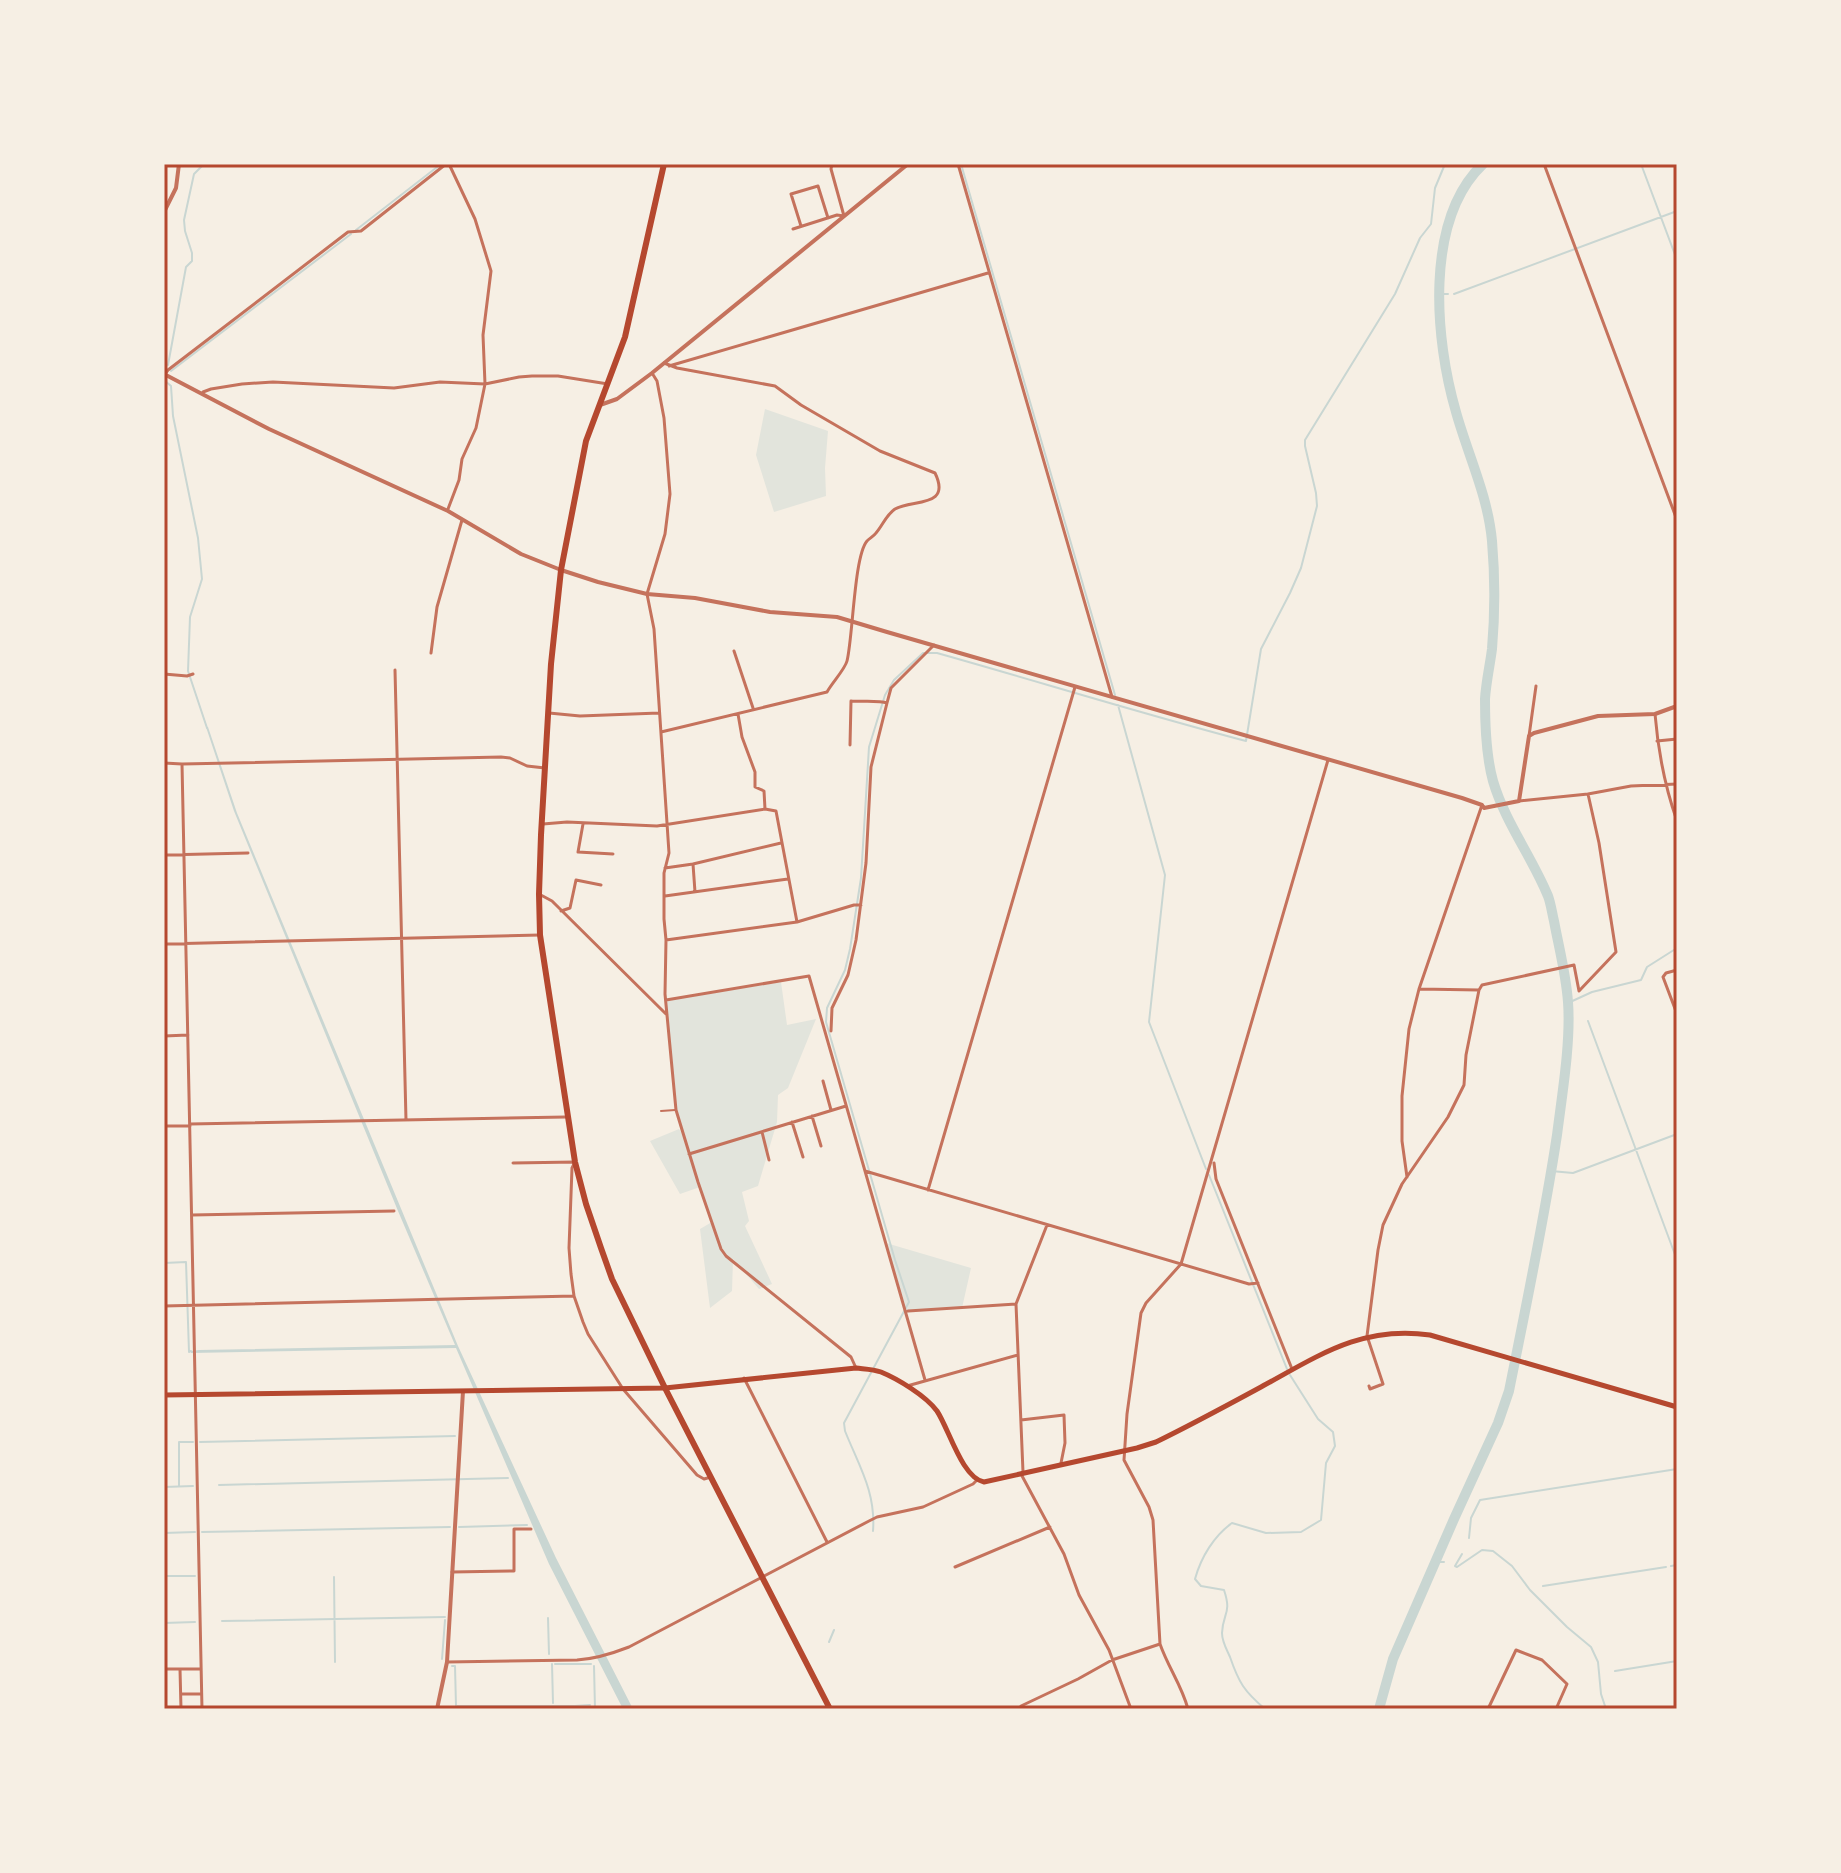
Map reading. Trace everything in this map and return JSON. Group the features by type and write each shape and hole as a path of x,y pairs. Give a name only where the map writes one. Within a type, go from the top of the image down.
{"highway":[{"path":"664,164 625,337 581,460 561,570 545,768 540,935 575,1162 612,1279 830,1709"}],"main road":[{"path":"164,1395 665,1388 856,1368 880,1372 907,1386 936,1410 967,1470 976,1481 992,1481 1146,1445 1338,1346 1367,1336 1392,1333 1418,1333 1442,1338 1677,1407"}],"street":[{"path":"164,212 176,188 179,164"},
{"path":"448,511 459,480 462,459 476,428 485,384 483,335 491,271 475,219 448,164 361,231 348,232 164,374 269,429 448,511 521,554 610,586 770,612 852,620 1484,808 1631,786 1677,784"},
{"path":"832,164 844,216"},
{"path":"598,406 617,399 667,364 908,164"},
{"path":"958,164 1112,697"},
{"path":"1544,164 1677,520"},
{"path":"801,226 791,194 804,190 818,186 828,218"},
{"path":"793,229 837,215 844,216"},
{"path":"667,364 989,272"},
{"path":"661,732 827,692 847,663 864,543 878,532 894,510 932,500 939,489 935,473 880,451 801,405 775,386 667,364"},
{"path":"652,373 657,381 664,418 670,494 665,534 647,594 654,629 669,853 664,896 665,1000 676,1110 721,1249 851,1357 856,1368"},
{"path":"201,393 242,384 273,382 394,388 440,382 485,384 532,376 558,376 608,384"},
{"path":"431,653 437,607 462,519"},
{"path":"831,1031 830,1014 853,958 866,863 871,767 891,688 934,645"},
{"path":"734,651 754,710"},
{"path":"395,670 406,1120"},
{"path":"164,674 193,674"},
{"path":"928,1190 1075,686"},
{"path":"1519,801 1536,686"},
{"path":"850,745 851,701 887,703"},
{"path":"1529,736 1598,716 1655,714 1677,706"},
{"path":"549,713 580,716 659,713"},
{"path":"738,714 742,737 755,772 755,787 764,791 765,809"},
{"path":"1655,714 1657,741 1677,821"},
{"path":"1657,741 1677,739"},
{"path":"164,763 501,757 527,766 545,768"},
{"path":"1188,1709 1183,1690 1160,1644 1153,1520 1124,1460 1141,1313 1146,1303 1181,1264 1328,760"},
{"path":"182,764 202,1709"},
{"path":"1369,1386 1370,1389 1383,1384 1367,1336 1383,1225 1402,1184 1448,1117 1464,1085 1466,1055 1479,990 1482,985 1574,965 1579,991 1616,952 1588,794"},
{"path":"1407,1177 1402,1141 1402,1078 1409,1029 1419,989 1482,805"},
{"path":"542,824 657,826 765,809 776,811 797,922"},
{"path":"584,823 578,852 613,854"},
{"path":"665,868 781,843"},
{"path":"164,855 248,853"},
{"path":"693,864 695,892"},
{"path":"664,896 788,879"},
{"path":"561,911 570,908 576,880 601,885"},
{"path":"539,894 552,901 667,1015"},
{"path":"666,940 797,922 861,905"},
{"path":"164,944 540,935"},
{"path":"1677,970 1663,977 1677,1014"},
{"path":"665,1000 809,976 925,1380"},
{"path":"1419,989 1479,990"},
{"path":"164,1036 188,1035"},
{"path":"823,1081 831,1110"},
{"path":"689,1154 846,1106"},
{"path":"812,1116 821,1146"},
{"path":"164,1126 567,1117"},
{"path":"792,1122 803,1157"},
{"path":"762,1132 769,1160"},
{"path":"513,1163 575,1162 572,1168 569,1248 574,1296 588,1334 623,1389 697,1475 704,1479 711,1477"},
{"path":"1212,1162 1289,1371"},
{"path":"865,1171 1249,1284 1258,1283"},
{"path":"192,1215 394,1211"},
{"path":"1047,1225 1016,1304 1022,1473 1064,1554 1079,1595 1109,1650 1131,1709"},
{"path":"164,1306 574,1296"},
{"path":"907,1311 1016,1304"},
{"path":"907,1386 1018,1355"},
{"path":"744,1378 827,1542"},
{"path":"437,1709 447,1662 463,1391"},
{"path":"1021,1420 1064,1415 1065,1443 1061,1464"},
{"path":"447,1662 548,1661 612,1654 877,1517 923,1507 976,1481"},
{"path":"955,1567 1050,1527"},
{"path":"452,1572 514,1571 514,1529 531,1529"},
{"path":"1019,1709 1112,1660 1160,1644"},
{"path":"1488,1709 1516,1650 1542,1660 1567,1684 1556,1709"},
{"path":"164,1669 201,1669"},
{"path":"180,1669 181,1709"},
{"path":"181,1694 202,1694"}],"lane":[{"path":"661,1111 676,1110"}],"shaded area":[{"path":"765,409 828,431 826,496 774,512 756,455"},
{"path":"206,727 237,813 458,1346 556,1558 633,1709 623,1709 549,1564 456,1348 191,1353 199,1350 455,1345 234,811"},
{"path":"781,982 787,1025 816,1019 788,1088 778,1095 777,1122 758,1186 742,1192 749,1221 745,1226 772,1284 759,1289 733,1259 732,1291 710,1308 700,1229 712,1222 700,1187 680,1194 650,1141 679,1129 681,1132 676,1110 666,1001"},
{"path":"886,1243 971,1268 962,1308 907,1311"}],"waterway":[{"path":"168,365 186,267 192,261 184,220 194,174 204,164"},
{"path":"356,230 441,164"},
{"path":"961,164 1115,695"},
{"path":"873,1531 869,1491 844,1423 909,1302 826,1022 827,1008 845,970 850,949 861,878 869,747 885,695 894,680 923,653 937,653 1246,741 1261,649 1301,568 1317,506 1305,440 1395,294 1420,238 1431,224 1435,188 1445,164"},
{"path":"1379,1709 1393,1659 1498,1423 1509,1391 1557,1135 1567,1051 1567,992 1550,902 1504,811 1489,761 1485,699 1494,622 1492,541 1482,492 1461,428 1443,351 1440,317 1443,248 1451,216 1464,188 1483,164"},
{"path":"1641,164 1677,260"},
{"path":"1454,294 1677,211"},
{"path":"171,371 351,234"},
{"path":"1440,294 1448,294"},
{"path":"164,380 171,386 173,416 198,538 202,579 190,617 188,671 207,728"},
{"path":"1118,705 1165,875 1149,1022 1206,1169"},
{"path":"1568,1003 1592,992 1641,980 1647,967 1677,948"},
{"path":"1588,1021 1677,1260"},
{"path":"1551,1171 1573,1173 1677,1134"},
{"path":"1209,1175 1287,1369"},
{"path":"164,1263 186,1262 191,1351"},
{"path":"1265,1709 1243,1686 1224,1643 1222,1633 1227,1609 1224,1590 1201,1586 1195,1579 1209,1548 1232,1523 1266,1533 1301,1532 1321,1520 1326,1463 1335,1446 1333,1432 1318,1419 1290,1375"},
{"path":"200,1442 455,1436"},
{"path":"179,1486 179,1442 193,1442"},
{"path":"1469,1538 1471,1518 1480,1500 1677,1469"},
{"path":"219,1485 508,1478"},
{"path":"164,1487 193,1486"},
{"path":"459,1527 527,1525"},
{"path":"202,1532 450,1527"},
{"path":"164,1533 195,1532"},
{"path":"1455,1566 1482,1550 1493,1551 1512,1566 1530,1590 1591,1647 1598,1662 1601,1694 1606,1709"},
{"path":"1455,1566 1462,1554"},
{"path":"1436,1562 1444,1562"},
{"path":"1671,1566 1677,1565"},
{"path":"1543,1586 1666,1567"},
{"path":"164,1576 195,1576"},
{"path":"334,1577 335,1662"},
{"path":"222,1621 445,1617"},
{"path":"548,1618 549,1654"},
{"path":"442,1659 445,1620"},
{"path":"164,1623 195,1622"},
{"path":"829,1642 834,1630"},
{"path":"1615,1671 1677,1661"},
{"path":"552,1664 553,1703"},
{"path":"555,1664 591,1664"},
{"path":"452,1666 455,1666 456,1706 574,1706"},
{"path":"594,1666 595,1709"},
{"path":"575,1706 590,1705"},
{"path":"442,1708 569,1706"},
{"path":"394,1709 432,1708"}]}
